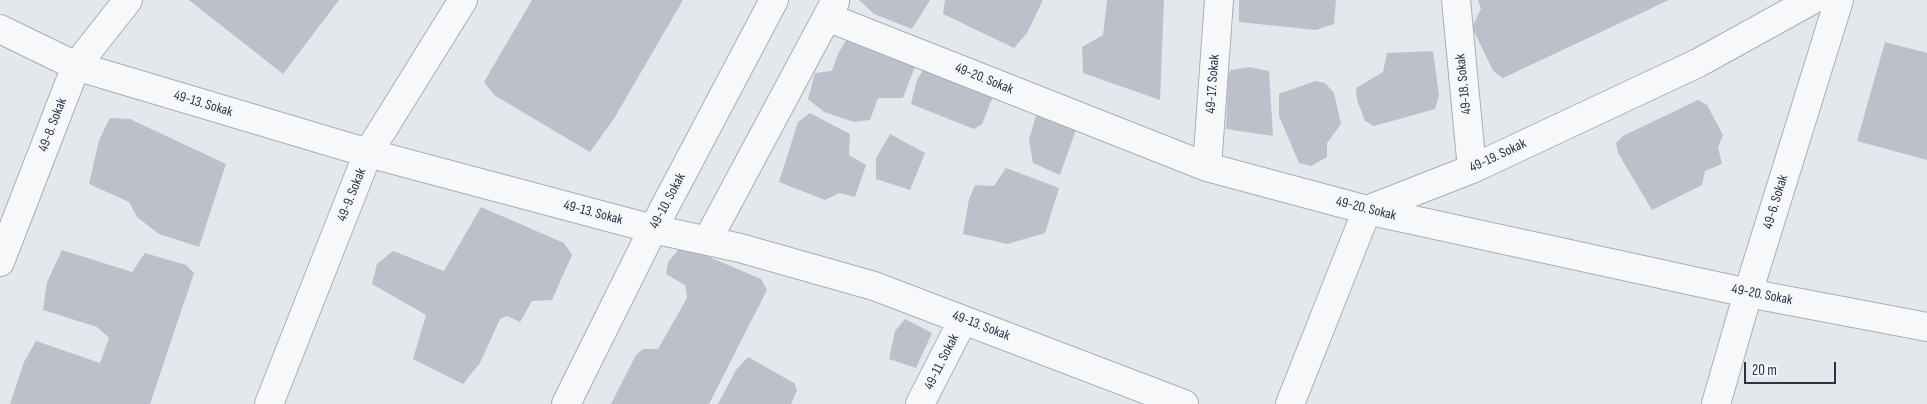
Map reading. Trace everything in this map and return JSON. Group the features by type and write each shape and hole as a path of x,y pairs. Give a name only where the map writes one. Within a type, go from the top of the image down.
{"street":[{"name":"49-8. Sokak","path":"0,262 76,66 128,0"},
{"name":"49-9. Sokak","path":"269,404 368,153 463,0"},
{"name":"49-10. Sokak","path":"566,404 653,230 774,0"},
{"name":"49-17. Sokak","path":"1207,167 1219,0"},
{"name":"49-18. Sokak","path":"1456,0 1472,169"},
{"name":"49-19. Sokak","path":"1367,210 1472,169 1698,63 1812,0"},
{"name":"49-6. Sokak","path":"1716,404 1838,0"},
{"name":"49-20. Sokak","path":"831,9 1207,167 1367,210 1748,293 1927,327"},
{"path":"707,241 831,9"},
{"name":"49-13. Sokak","path":"0,29 76,66 368,153 653,230 740,248 874,286 1184,404"},
{"path":"1290,404 1367,210"},
{"name":"49-11. Sokak","path":"920,404 964,320"}],"building":[{"path":"189,0 339,0 283,74"},
{"path":"532,0 683,0 615,117 590,152 494,95 484,82"},
{"path":"859,0 930,0 912,29 874,14"},
{"path":"945,0 1043,0 1027,33 1014,48 943,14"},
{"path":"1107,0 1164,0 1160,100 1083,73 1082,47 1103,35"},
{"path":"1239,0 1336,0 1334,24 1316,30 1239,22"},
{"path":"1478,0 1669,0 1503,78 1493,71 1472,27 1481,9"},
{"path":"850,33 916,64 903,98 878,98 870,120 854,122 824,112 808,99 815,73 832,71 837,56"},
{"path":"1885,42 1927,53 1927,160 1857,141"},
{"path":"1433,51 1439,95 1435,109 1374,126 1365,121 1357,100 1356,88 1383,72 1387,53"},
{"path":"928,62 996,89 982,124 974,129 911,104 917,80"},
{"path":"1249,67 1269,71 1273,136 1226,129 1228,76 1231,70"},
{"path":"1315,81 1325,83 1334,93 1341,124 1327,143 1327,157 1311,166 1299,163 1279,116 1279,94"},
{"path":"1698,100 1707,105 1723,135 1718,147 1722,164 1705,171 1702,185 1652,210 1618,153 1616,143 1623,136"},
{"path":"1038,108 1079,121 1060,175 1033,163 1029,140"},
{"path":"810,113 850,134 849,155 866,165 855,197 839,193 825,200 779,182 798,122"},
{"path":"110,118 130,119 226,164 199,247 159,234 137,217 129,202 89,184 99,140"},
{"path":"890,134 925,153 910,190 876,179 876,158"},
{"path":"1006,168 1059,188 1045,233 1007,244 963,234 969,199 975,185 994,186"},
{"path":"481,207 564,243 572,255 552,300 532,301 520,322 507,316 500,319 480,363 463,384 413,359 426,315 372,284 377,264 393,251 444,271"},
{"path":"688,248 761,279 767,290 709,404 611,404 636,355 643,349 658,349 687,298 685,285 666,274 668,262 679,249"},
{"path":"62,250 132,272 145,253 186,265 194,273 150,404 10,404 24,362 36,341 100,363 109,338 97,327 43,310 47,282"},
{"path":"905,319 932,333 916,368 889,359 895,331"},
{"path":"748,357 794,383 797,390 791,404 718,404 736,370"}]}
